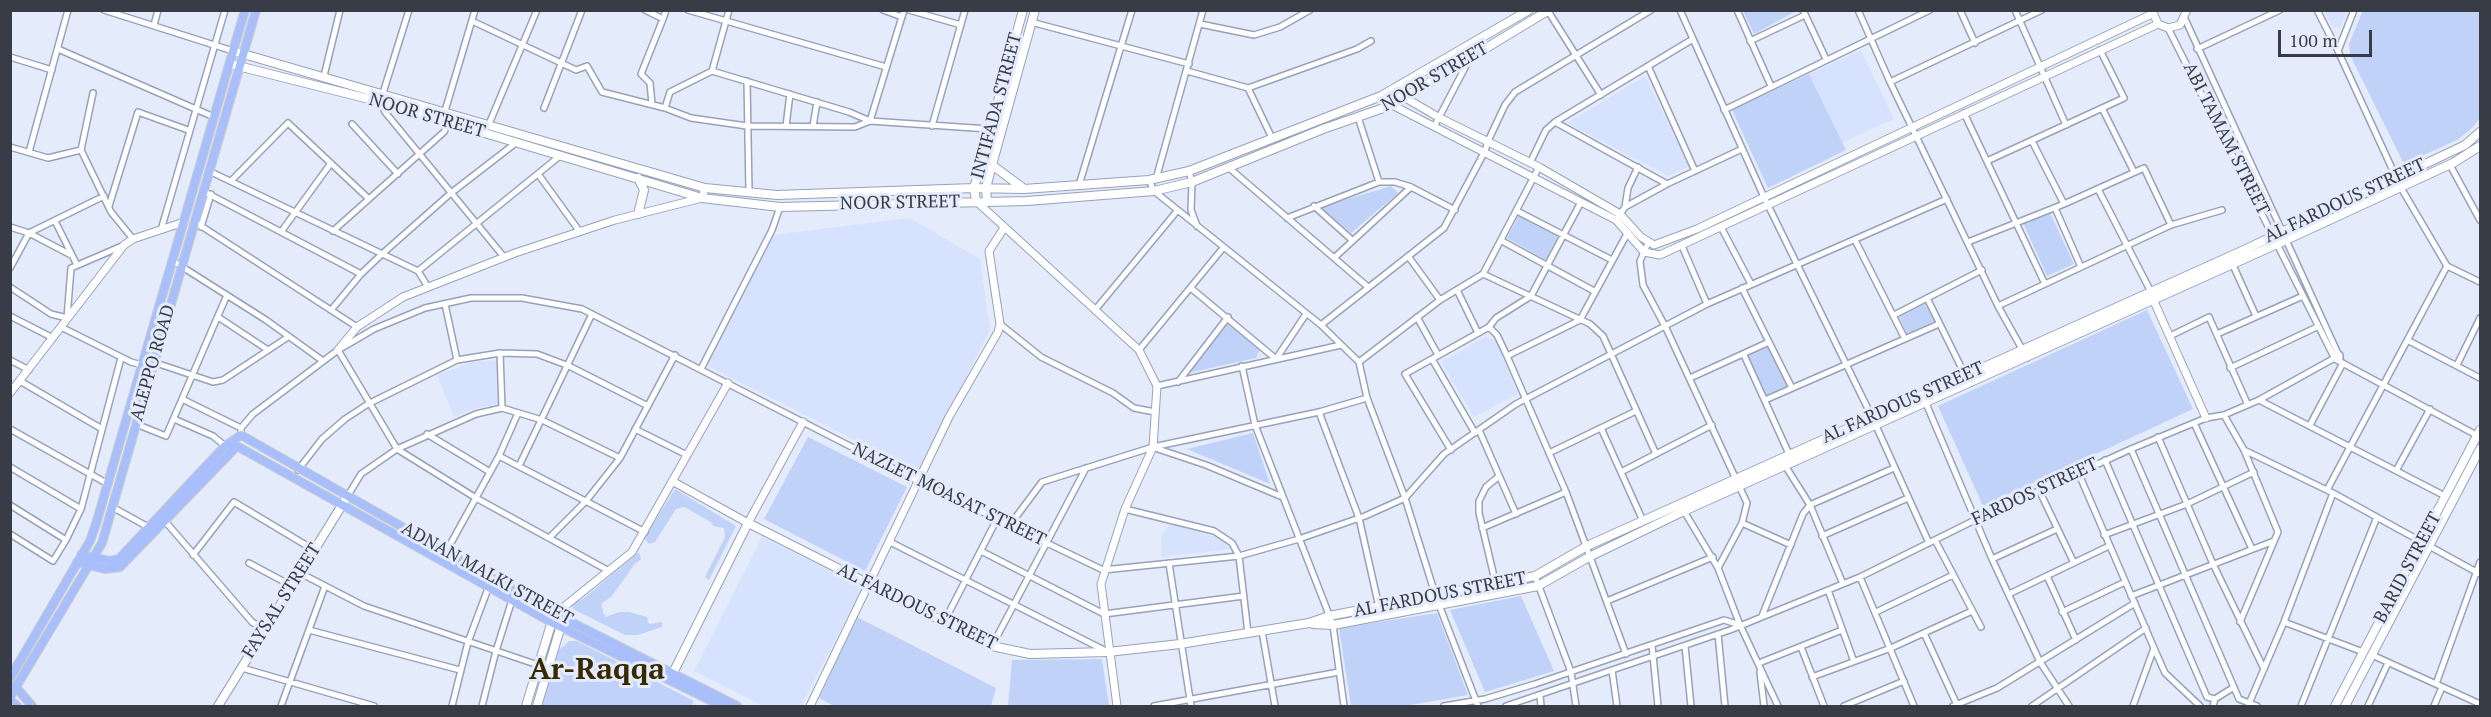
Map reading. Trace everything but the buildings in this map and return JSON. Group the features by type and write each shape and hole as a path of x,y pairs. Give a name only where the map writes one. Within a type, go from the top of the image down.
{"main road":[{"name":"ALEPPO ROAD","path":"10,698 13,682 90,541 245,10"},
{"name":"ALEPPO ROAD","path":"13,682 92,562 102,543 182,265 198,225 207,192 209,171 256,10"},
{"name":"INTIFADA STREET","path":"976,201 974,188 1023,10"},
{"name":"INTIFADA STREET","path":"987,201 986,188 1035,10"},
{"name":"NOOR STREET","path":"233,51 705,188 777,195 974,188 1024,189 1153,180 1189,171 1381,96 1529,10"},
{"name":"NOOR STREET","path":"230,64 381,102 702,198 780,207 1027,201 1154,191 1192,182 1392,105 1548,11"},
{"name":"AL FARDOUS STREET","path":"2152,296 2278,232 2465,145 2481,132"},
{"name":"AL FARDOUS STREET","path":"1308,623 1333,625 1538,586 1589,557 1684,511 1926,403 2025,354 2152,296 2232,263 2450,165 2481,146"},
{"path":"992,165 1024,189"},
{"path":"638,178 644,190 638,214"},
{"path":"721,201 723,191"},
{"name":"AL FARDOUS STREET","path":"748,523 992,646 1030,654 1108,652 1180,644 1308,623 1329,616 1535,576 1587,546 1736,477 1965,375 2025,354"},
{"name":"NAZLET MOASAT STREET","path":"92,562 119,559 225,446 241,432"},
{"name":"ADNAN MALKI STREET","path":"241,432 345,500 557,620"},
{"name":"BARID STREET","path":"2335,706 2480,434"},
{"name":"NAZLET MOASAT STREET","path":"79,559 92,562 105,569 120,567 237,446"},
{"name":"ADNAN MALKI STREET","path":"237,446 446,552 512,600 737,706"},
{"name":"BARID STREET","path":"2345,706 2481,449"},
{"name":"FAYSAL STREET","path":"218,706 345,500"},
{"path":"671,676 748,523"},
{"path":"526,706 538,665 557,620"},
{"path":"537,706 557,620"},
{"name":"ADNAN MALKI STREET","path":"671,676 722,706"},
{"path":"13,682 32,706"},
{"path":"10,698 17,706"}],"street":[{"path":"29,152 68,10"},
{"path":"104,10 233,51"},
{"path":"154,25 158,10"},
{"path":"161,230 194,108 225,10"},
{"path":"324,76 340,10"},
{"path":"409,10 381,102 385,112 504,257"},
{"path":"445,111 475,10"},
{"path":"489,124 537,10"},
{"path":"544,108 582,10"},
{"path":"645,10 663,19"},
{"path":"652,104 650,82 641,74 666,10"},
{"path":"688,10 886,67"},
{"path":"712,71 729,10"},
{"path":"870,121 903,14 883,10"},
{"path":"909,10 961,25"},
{"path":"932,126 965,10"},
{"path":"1079,185 1132,10"},
{"path":"1203,10 1189,64 1153,180 1154,191 1197,228 1321,325 1359,362 1367,398 1406,498 1436,597 1478,703"},
{"path":"1200,24 1254,36 1281,27 1310,10"},
{"path":"1321,325 1444,228 1515,92 1651,10"},
{"path":"1680,10 1764,197 1872,417 1908,498 1981,627"},
{"path":"1737,10 1771,86"},
{"path":"1858,10 1890,82 1998,306 2025,354"},
{"path":"1914,10 1916,17"},
{"path":"1724,110 1930,10"},
{"path":"1960,10 1975,43"},
{"path":"2015,10 2066,125"},
{"path":"1890,82 2042,10"},
{"path":"1381,96 1392,105 1435,125 1581,202 1618,217 1644,252 1660,255 1683,246 1914,132 2152,12 2158,24 2168,28 2180,25 2185,19 2187,10"},
{"path":"2198,49 2280,10"},
{"path":"2317,10 2400,186 2447,266 2481,282"},
{"path":"2338,51 2354,10"},
{"path":"1548,11 1600,94"},
{"path":"1750,41 1804,13 1826,59"},
{"name":"ABI TAMAM STREET","path":"2185,19 2282,241 2340,360"},
{"path":"472,21 576,70 587,66 602,92 652,104 691,118 747,126 855,127 870,121"},
{"path":"1031,22 1189,64"},
{"path":"1392,90 1438,117 1539,167 1633,225 1648,243 1654,245 1668,242 1764,197 1914,132 1964,113 2158,24"},
{"name":"ABI TAMAM STREET","path":"2168,28 2278,232"},
{"path":"1530,163 1546,130 1555,122 1693,39"},
{"path":"1186,71 1248,88 1357,49 1371,41"},
{"path":"58,49 214,117"},
{"path":"1987,161 2124,98 2100,50"},
{"path":"10,57 52,70"},
{"path":"1435,125 1471,57"},
{"path":"1648,66 1695,171"},
{"path":"665,108 670,92 712,71 817,102 870,121 989,129"},
{"path":"747,81 749,192"},
{"path":"1248,88 1272,138"},
{"path":"93,93 81,150 108,207 133,239"},
{"path":"786,126 790,94"},
{"path":"813,126 817,102"},
{"path":"2102,108 2134,172"},
{"path":"108,207 138,112 188,130"},
{"path":"1964,113 2045,284"},
{"path":"1359,117 1379,182"},
{"path":"333,231 444,132 449,122"},
{"path":"1555,122 1667,184"},
{"path":"231,182 288,123 369,199"},
{"path":"352,124 398,174"},
{"path":"2032,141 2064,204"},
{"path":"332,309 361,274 382,254 451,193 517,142"},
{"path":"10,147 48,158 81,150"},
{"path":"1625,207 1667,184 1742,149"},
{"path":"418,271 561,155"},
{"path":"281,232 331,163"},
{"path":"2450,165 2481,220"},
{"path":"1228,167 1368,287"},
{"path":"1359,362 1440,300 1483,274 1539,167"},
{"path":"1618,217 1625,207 1628,188 1638,167"},
{"path":"1968,242 2055,208 2144,168 2171,225"},
{"path":"209,171 418,271 428,287"},
{"path":"1189,171 1192,182 1191,210 1197,228"},
{"path":"538,174 580,232"},
{"path":"1287,218 1379,182 1395,182 1411,187 1455,210"},
{"path":"1334,258 1411,187"},
{"path":"609,571 476,498 397,449 368,404 338,350 357,327 403,297 504,257 638,214 702,198 705,188"},
{"path":"2098,189 2152,296 2206,418"},
{"path":"207,192 361,274"},
{"path":"10,268 29,233 104,196"},
{"path":"1103,570 1239,556 1299,539 1359,518 1406,498 1451,450 1525,400 1613,356 1707,304 1796,263 1855,240 1947,199"},
{"path":"976,201 1139,350 1156,386 1153,447 1125,509 1103,570 1101,584 1108,652 1117,706"},
{"path":"987,201 987,211"},
{"path":"1451,450 1405,374 1489,327 1496,318 1531,296 1581,202"},
{"path":"1314,206 1352,240"},
{"path":"701,369 772,230 780,207"},
{"path":"2055,208 2081,267"},
{"path":"1998,306 2171,225 2222,210"},
{"path":"1095,310 1177,211"},
{"path":"1517,211 1612,260"},
{"path":"55,221 77,264"},
{"path":"67,318 71,268 133,239 184,222"},
{"path":"198,225 357,327"},
{"path":"1507,356 1580,320 1594,291 1633,225"},
{"path":"10,227 29,233 71,255"},
{"path":"1721,227 1751,284"},
{"path":"810,706 950,417 981,366 1000,324 989,251 1004,228"},
{"path":"1855,240 1905,339"},
{"path":"1502,241 1594,291"},
{"name":"ABI TAMAM STREET","path":"2282,241 2317,327 2340,360"},
{"path":"1648,243 1640,261 1643,285 1690,378 1747,502 1742,523 1718,568"},
{"path":"10,393 124,245"},
{"path":"1683,246 1707,304"},
{"path":"1139,350 1192,289 1223,248"},
{"path":"1408,256 1440,300"},
{"path":"173,261 323,361"},
{"path":"2232,263 2256,316"},
{"path":"2326,490 2349,445 2409,341 2447,266"},
{"path":"1894,315 1982,270"},
{"path":"1483,274 1590,324 1603,336 1656,454"},
{"path":"10,287 51,314 67,318"},
{"path":"1742,288 1792,388"},
{"path":"1192,289 1276,359"},
{"path":"1457,290 1478,333"},
{"path":"135,423 166,436 194,376 227,295"},
{"path":"2217,334 2303,296"},
{"name":"NAZLET MOASAT STREET","path":"237,446 241,432 253,414 338,350 374,329 425,308 471,298 522,298 582,309 920,482 1103,570"},
{"path":"1927,298 1965,375"},
{"path":"445,304 457,360"},
{"path":"519,466 592,314"},
{"path":"1276,359 1306,314"},
{"path":"10,316 53,338"},
{"path":"218,317 268,350"},
{"path":"1178,382 1228,317"},
{"path":"1417,317 1438,355"},
{"path":"2170,336 2209,317 2247,403"},
{"path":"2457,365 2481,318"},
{"path":"1000,324 1041,357 1113,393 1134,408 1155,412"},
{"path":"1765,400 1939,324"},
{"path":"61,327 121,358 141,365 153,362 213,382 223,380 288,337"},
{"path":"1489,327 1497,334 1566,492 1626,654"},
{"path":"2230,368 2317,327"},
{"path":"2409,341 2481,378"},
{"path":"1690,378 1769,342"},
{"path":"1156,386 1341,345"},
{"path":"500,353 502,408"},
{"path":"298,470 322,439 345,419 368,404 457,360 500,353 537,354 569,366 648,406"},
{"path":"1744,354 1789,454"},
{"path":"549,538 586,501 620,458 675,356"},
{"path":"10,534 53,561 81,509 121,358"},
{"path":"1432,359 1477,432 1516,514"},
{"path":"10,360 29,370"},
{"path":"2310,424 2340,360 2480,434"},
{"name":"FARDOS STREET","path":"1506,706 1718,634 1860,577 1975,520 2131,448 2206,418 2224,415 2340,360"},
{"path":"1242,366 1255,425 1333,625 1344,706"},
{"path":"20,381 102,429"},
{"path":"557,620 567,604 632,552 728,383"},
{"path":"1922,394 1992,559 2040,662 2070,706"},
{"path":"1010,525 1042,482 1153,447 1319,412 1367,398"},
{"path":"182,399 241,432"},
{"path":"2259,400 2310,424 2445,496"},
{"path":"345,500 361,474 397,449 476,414 502,408 542,420 620,458"},
{"path":"2397,469 2430,409"},
{"path":"1549,453 1636,411"},
{"path":"1319,412 1359,518 1379,607"},
{"path":"446,552 499,456 518,413"},
{"path":"2224,415 2244,450 2278,532 2239,622"},
{"path":"174,419 213,436 225,446"},
{"path":"672,481 748,523 803,422"},
{"path":"2194,423 2252,549"},
{"path":"1621,472 1712,425"},
{"path":"1601,428 1643,521"},
{"path":"10,429 108,484"},
{"path":"635,429 687,455"},
{"path":"427,434 490,472"},
{"path":"2158,437 2239,622 2264,669"},
{"path":"1153,447 1206,465 1281,496"},
{"path":"2131,448 2239,699 2249,705 2257,706"},
{"path":"2244,450 2333,493 2478,572"},
{"path":"499,456 645,532"},
{"path":"2105,460 2161,585 2207,696 2215,699"},
{"path":"10,467 81,509"},
{"path":"1786,467 1810,505 1843,584"},
{"path":"992,646 1086,468"},
{"path":"1762,616 1810,505 1894,468"},
{"path":"2078,472 2165,673 2200,706"},
{"path":"2104,535 2187,504 2254,472"},
{"path":"1496,585 1482,528 1479,501 1486,487 1498,477"},
{"path":"2039,490 2074,563"},
{"path":"1482,528 1566,492"},
{"path":"2249,705 2284,622 2333,493"},
{"path":"1822,536 1908,498"},
{"path":"193,555 234,502 314,550"},
{"path":"10,505 66,540"},
{"path":"112,507 150,528"},
{"path":"1125,509 1215,531 1232,543 1239,556 1248,633"},
{"path":"1684,511 1713,557 1740,624 1778,706"},
{"path":"2301,706 2377,517"},
{"path":"944,622 997,519"},
{"path":"164,520 252,622 265,630"},
{"path":"1742,523 1791,545"},
{"path":"1992,559 2057,529"},
{"path":"2131,596 2274,541"},
{"path":"890,542 1108,652"},
{"path":"2009,594 2109,546"},
{"path":"981,551 1104,614 1244,596"},
{"path":"1607,601 1713,557"},
{"path":"2433,706 2481,562"},
{"path":"249,563 292,586"},
{"path":"1169,563 1190,704"},
{"path":"300,573 364,606 538,665"},
{"path":"1876,612 1953,575"},
{"path":"1535,576 1571,672 1576,706"},
{"path":"2047,576 2076,640"},
{"path":"1860,577 1914,706"},
{"path":"2062,612 2125,582"},
{"path":"452,706 468,642 491,584"},
{"path":"281,706 325,586"},
{"path":"1828,590 1853,659"},
{"path":"482,706 512,600"},
{"path":"1924,633 1955,706 1997,688 2134,603"},
{"path":"1812,677 1853,659 1891,648 1972,611"},
{"name":"FARDOS STREET","path":"1444,706 1478,703 1724,620 1740,624"},
{"path":"2284,622 2363,652"},
{"path":"2032,706 2059,690 2146,628"},
{"path":"309,630 460,670"},
{"path":"1759,664 1842,630"},
{"path":"1262,631 1275,706"},
{"path":"1718,634 1725,706"},
{"path":"1652,645 1658,706"},
{"path":"1685,646 1691,706"},
{"path":"1801,647 1824,706"},
{"path":"2133,706 2154,648"},
{"path":"2372,655 2481,704"},
{"path":"2368,706 2388,663"},
{"path":"1759,664 1764,706"},
{"path":"242,668 374,706"},
{"path":"1612,670 1617,706"},
{"path":"1154,706 1190,704 1339,672"},
{"path":"1844,706 1904,681"},
{"path":"2213,706 2215,699 2234,687"},
{"path":"1540,695 1541,706"}],"shaded area":[{"path":"1743,10 1798,10 1754,34 1743,11"},
{"path":"2363,10 2480,11 2480,118 2471,129 2457,140 2404,164 2350,55 2349,44"},
{"path":"2324,11 2347,11 2340,28 2332,26"},
{"path":"1861,50 1894,119 1842,143 1809,74"},
{"path":"1809,74 1846,150 1768,188 1732,110"},
{"path":"1645,76 1689,166 1668,176 1567,123"},
{"path":"1391,186 1398,193 1351,233 1321,207"},
{"path":"2050,213 2074,264 2047,276 2023,223"},
{"path":"1519,215 1558,236 1546,260 1507,238"},
{"path":"910,218 980,259 990,330 918,472 706,365 773,235"},
{"path":"1925,303 1935,321 1907,334 1899,317"},
{"path":"2147,310 2193,409 1983,506 1938,406"},
{"path":"1227,323 1260,350 1256,358 1188,373"},
{"path":"1485,337 1496,341 1518,394 1474,417 1441,362"},
{"path":"1768,347 1788,387 1767,396 1748,356"},
{"path":"496,360 498,404 472,409 454,417 437,375 472,362"},
{"path":"1253,433 1270,484 1187,449"},
{"path":"808,437 907,487 865,571 764,519"},
{"path":"675,489 736,526 709,580 705,577 725,537 724,528 713,526 711,522 684,507 676,509 655,542 649,544 644,538"},
{"path":"1171,524 1221,539 1230,549 1162,557 1161,535"},
{"path":"762,537 863,587 801,706 764,706 694,671"},
{"path":"639,552 641,559 634,565 612,596 601,604 604,614 606,617 619,612 629,612 647,617 649,624 662,622 662,627 638,635 625,635 573,609 573,603 583,599"},
{"path":"1521,596 1554,671 1485,692 1450,610"},
{"path":"1437,613 1468,695 1405,706 1351,706 1339,628"},
{"path":"857,617 996,688 991,706 834,706 819,698"},
{"path":"569,641 577,641 694,701 691,706 542,706 558,651"},
{"path":"1102,659 1109,706 1008,706 1012,660"}],"district":[{"name":"Ar-Raqqa","path":"597,670"}]}
